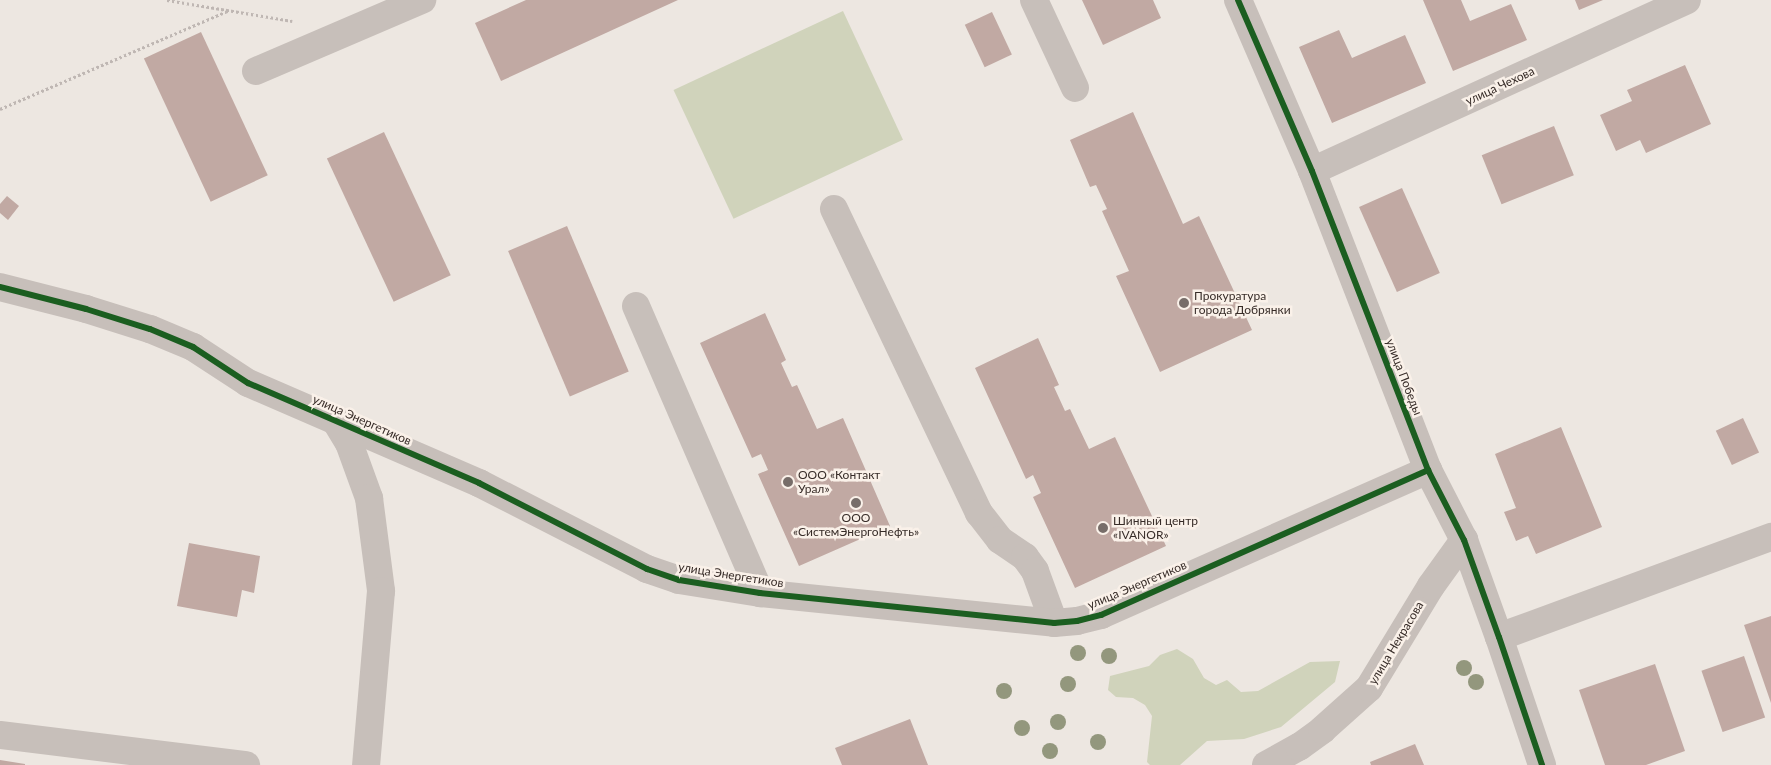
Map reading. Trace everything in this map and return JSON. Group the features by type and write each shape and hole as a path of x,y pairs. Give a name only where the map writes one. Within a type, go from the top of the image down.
{"street":[{"path":"256,71 422,0"},
{"path":"1034,0 1075,88"},
{"name":"улица Победы","path":"1238,0 1312,171 1428,470 1464,540 1542,765"},
{"name":"улица Чехова","path":"1312,171 1687,0"},
{"path":"834,209 979,513 1000,540 1025,557 1035,571 1054,623"},
{"name":"улица Энергетиков","path":"0,287 50,298 171,337 193,346 248,383 479,483 647,569 678,580 760,593 1054,623 1101,615 1428,470"},
{"path":"636,306 760,593"},
{"path":"335,420 349,443 369,498 381,592 366,765"},
{"path":"1499,637 1771,537"},
{"name":"улица Некрасова","path":"1266,765 1299,748 1346,711 1369,688 1382,671 1431,586 1464,540"},
{"path":"0,735 246,765"}],"path":[{"path":"166,0 294,21"},
{"path":"0,109 228,11"}],"green space":[{"path":"843,11 903,140 734,219 674,90"},
{"path":"1177,649 1193,659 1204,678 1216,685 1227,680 1241,692 1258,691 1310,662 1340,661 1335,682 1281,727 1244,739 1207,741 1180,765 1150,765 1147,762 1152,716 1145,705 1133,698 1116,697 1108,690 1110,676 1149,666 1160,655"}],"building":[{"path":"526,0 678,0 501,81 475,23"},
{"path":"1082,0 1153,0 1161,18 1103,45"},
{"path":"1423,0 1461,0 1470,21 1511,4 1527,40 1453,71"},
{"path":"1575,0 1603,0 1579,10"},
{"path":"992,12 1012,55 985,67 965,25"},
{"path":"1339,30 1352,58 1405,35 1426,83 1332,123 1299,47"},
{"path":"201,32 268,175 211,202 144,59"},
{"path":"1685,65 1711,124 1646,153 1640,140 1616,151 1600,115 1632,101 1627,90"},
{"path":"1133,112 1183,224 1199,216 1252,330 1160,372 1116,276 1129,271 1102,211 1107,209 1096,185 1090,187 1070,140"},
{"path":"1554,126 1574,175 1502,204 1482,155"},
{"path":"384,132 451,275 394,302 327,159"},
{"path":"1402,188 1440,273 1397,292 1359,207"},
{"path":"7,196 19,206 8,220 0,213 0,204"},
{"path":"567,226 629,371 570,396 508,251"},
{"path":"765,313 786,360 781,363 792,387 797,385 817,429 843,418 890,526 799,566 758,474 768,470 761,454 752,458 700,343"},
{"path":"1038,338 1059,385 1054,387 1065,411 1070,409 1089,449 1115,437 1166,546 1075,588 1033,497 1041,493 1033,475 1026,479 975,368"},
{"path":"1743,418 1759,452 1732,465 1716,431"},
{"path":"1561,427 1602,527 1536,554 1528,536 1516,541 1504,512 1516,508 1495,454"},
{"path":"189,543 260,556 254,593 242,590 237,617 177,606"},
{"path":"1771,616 1771,703 1744,625"},
{"path":"1744,656 1765,717 1723,732 1701,671"},
{"path":"1655,664 1685,751 1646,765 1605,765 1579,690"},
{"path":"910,719 928,765 842,765 835,748"},
{"path":"1415,744 1424,765 1371,765 1370,762"},
{"path":"0,760 25,764 25,765 0,765"}],"cycle path":[{"path":"1238,0 1312,171 1428,470 1464,540 1542,765"},
{"path":"0,287 86,309 150,329 193,347 248,383 479,483 647,569 679,580 760,593 1054,623 1077,621 1101,615 1428,470"}],"place":[{"name":"Прокуратура города Добрянки","path":"1184,303"},
{"name":"ООО «Контакт Урал»","path":"788,482"},
{"name":"ООО «СистемЭнергоНефть»","path":"856,503"},
{"name":"Шинный центр «IVANOR»","path":"1103,528"}]}
